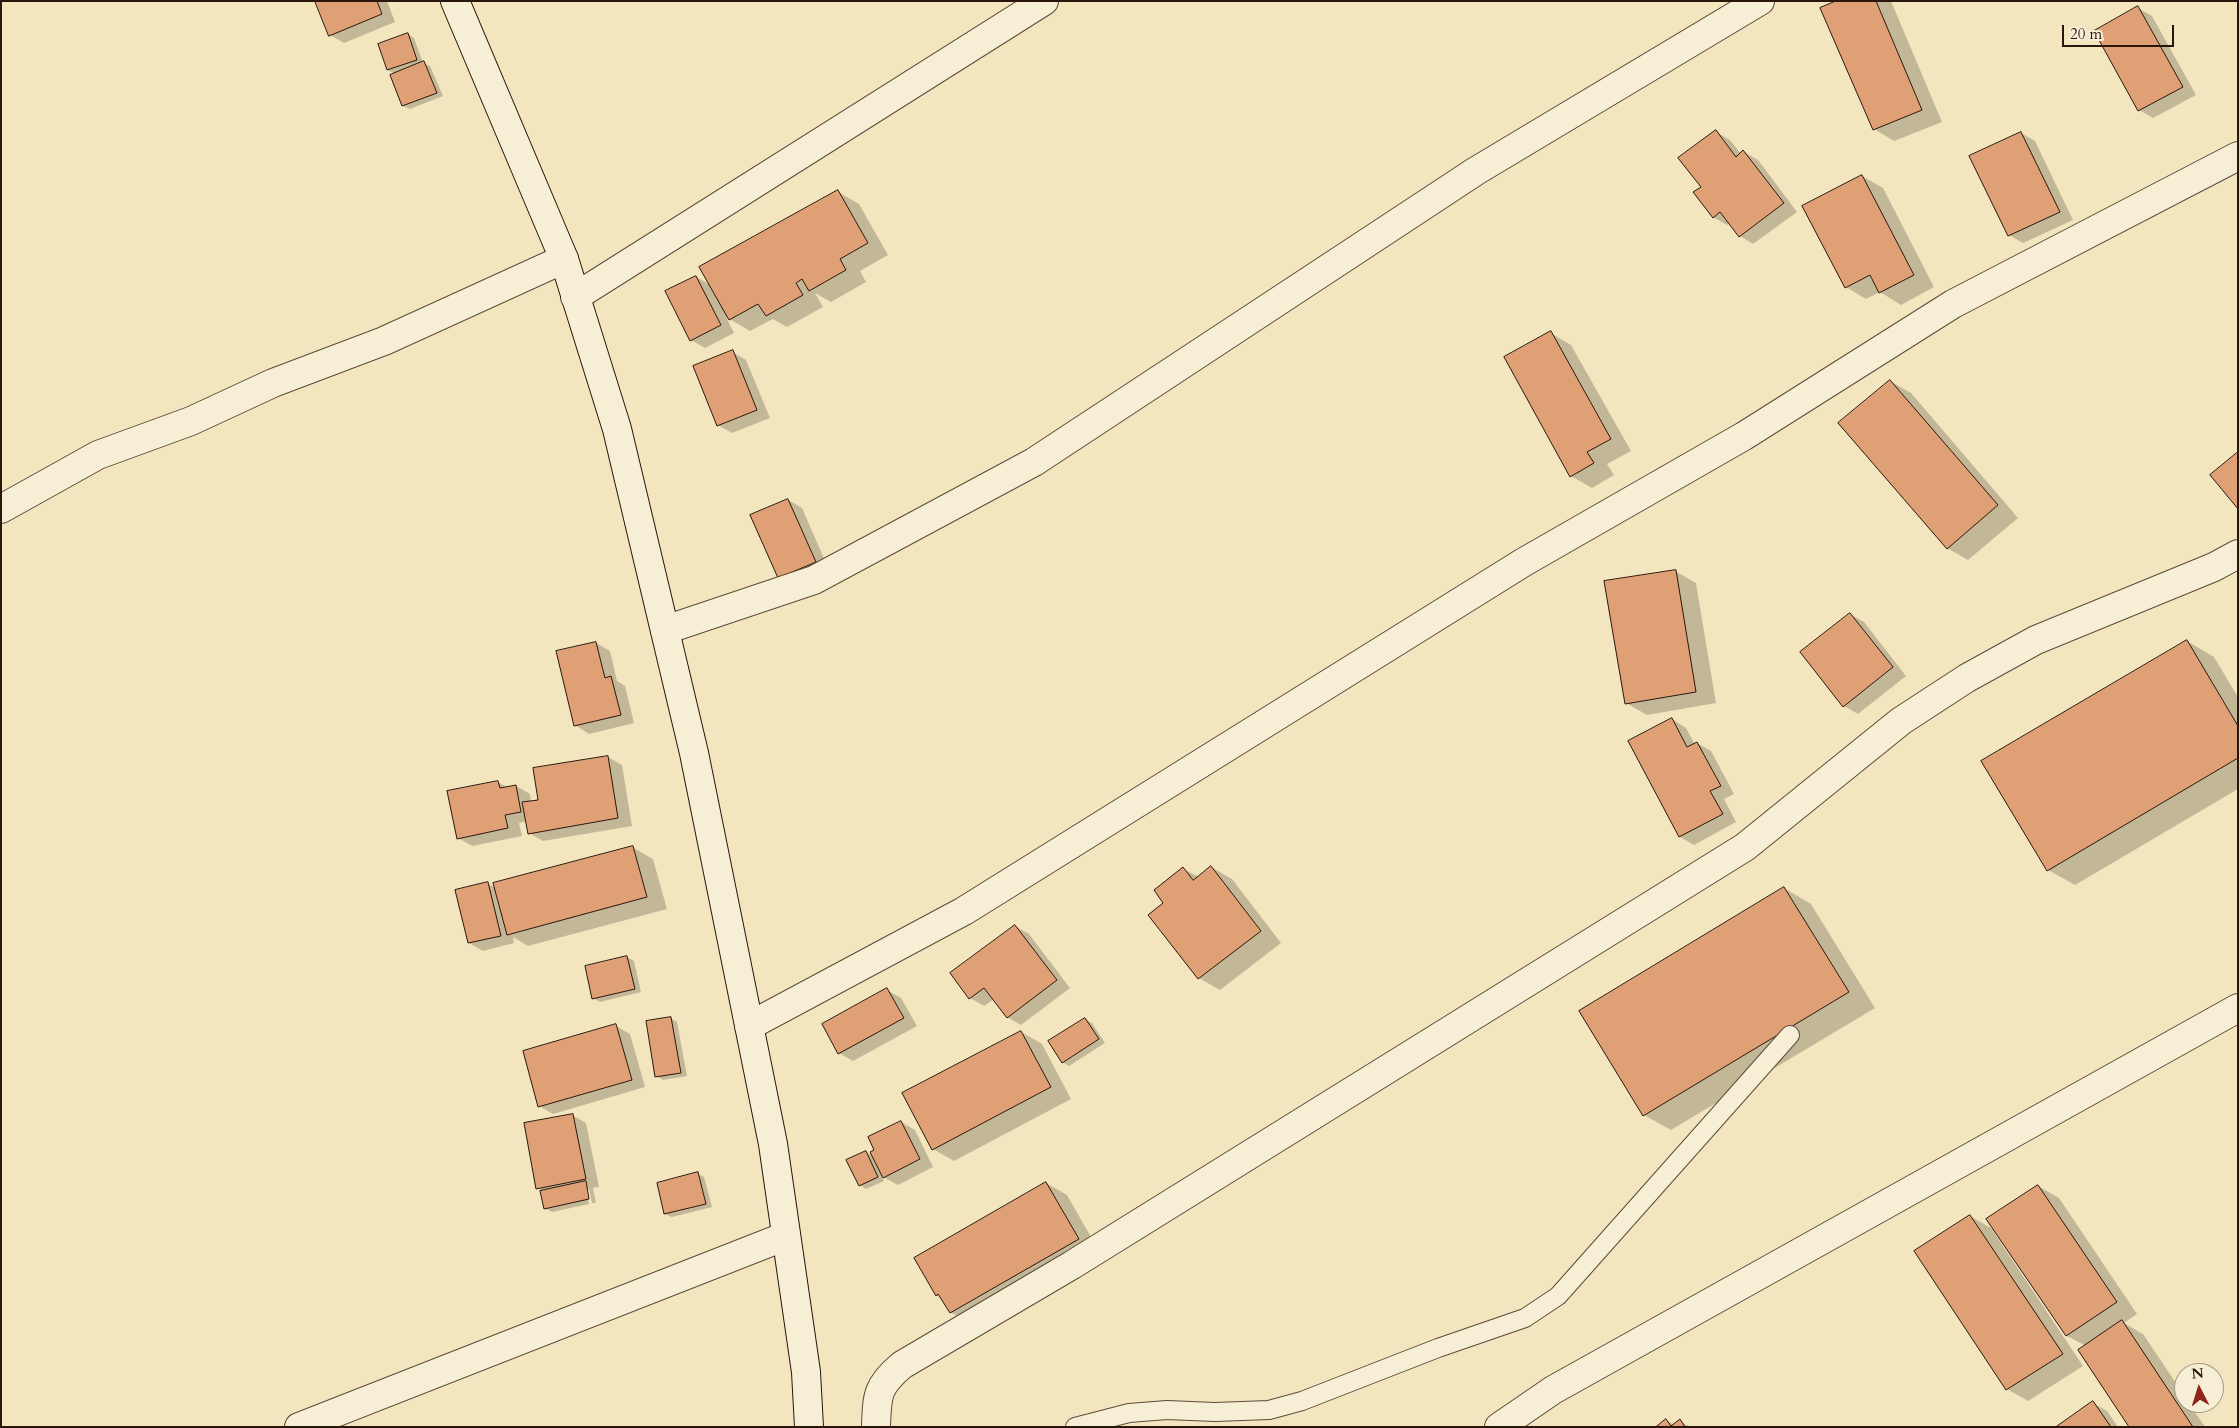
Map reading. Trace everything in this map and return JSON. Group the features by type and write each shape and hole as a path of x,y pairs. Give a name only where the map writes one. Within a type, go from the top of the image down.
{"street":[{"path":"455,1 564,259 617,429 694,753 773,1144 806,1372 810,1427"},
{"path":"575,297 1044,1"},
{"path":"665,630 814,580 1034,462 1476,171 1760,1"},
{"path":"749,1026 964,911 1524,562 1744,436 1953,304 2238,156"},
{"path":"1,509 98,455 191,421 273,384 384,342 564,259"},
{"path":"876,1427 877,1400 885,1379 902,1365 1072,1265 1745,847 1901,721 1966,678 2036,640 2214,567 2238,554"},
{"path":"1499,1427 1553,1390 2238,1008"},
{"path":"300,1427 786,1236"}],"lane":[{"path":"1075,1427 1129,1414 1148,1412 1269,1410 1302,1401 1428,1351 1525,1318 1558,1296 1790,1035"}],"building":[{"path":"315,1 377,1 382,14 329,36"},
{"path":"1836,1 1876,1 1922,110 1873,130 1820,8"},
{"path":"2138,6 2183,87 2138,111 2094,31"},
{"path":"408,33 417,60 387,70 378,44"},
{"path":"424,61 437,93 402,106 390,75"},
{"path":"1716,130 1736,157 1743,150 1784,203 1739,237 1720,212 1713,218 1693,192 1701,187 1678,158"},
{"path":"2021,132 2060,212 2008,236 1969,156"},
{"path":"1862,175 1914,275 1879,293 1870,275 1845,288 1802,206"},
{"path":"838,190 868,243 840,259 846,270 809,291 802,279 796,283 803,295 766,316 758,304 729,320 699,267"},
{"path":"696,276 721,325 690,341 665,291"},
{"path":"1551,331 1611,439 1587,452 1594,463 1570,477 1504,357"},
{"path":"733,350 757,410 717,426 693,366"},
{"path":"1890,380 1998,505 1947,549 1838,423"},
{"path":"2238,452 2238,509 2210,475"},
{"path":"788,499 816,562 778,578 750,515"},
{"path":"1676,570 1696,692 1625,704 1604,581"},
{"path":"1850,613 1893,667 1843,707 1800,652"},
{"path":"2187,640 2238,726 2238,758 2047,871 1981,761"},
{"path":"596,642 605,678 611,676 621,715 574,726 556,651"},
{"path":"1672,718 1687,747 1697,742 1721,786 1710,791 1723,814 1679,837 1628,741"},
{"path":"608,756 618,818 528,834 522,802 538,800 533,768"},
{"path":"498,781 500,788 516,785 521,812 505,815 508,828 457,839 447,791"},
{"path":"633,846 647,897 507,935 493,883"},
{"path":"1211,866 1261,931 1198,979 1148,915 1163,903 1154,890 1183,867 1193,880"},
{"path":"488,882 501,936 468,943 455,890"},
{"path":"1784,887 1849,992 1643,1116 1579,1011"},
{"path":"1015,925 1057,980 1007,1018 984,988 969,999 950,973"},
{"path":"627,956 635,989 592,999 585,966"},
{"path":"887,988 904,1018 838,1054 822,1024"},
{"path":"671,1017 681,1073 655,1077 646,1021"},
{"path":"1085,1018 1099,1039 1062,1063 1048,1041"},
{"path":"616,1024 632,1080 538,1107 523,1051"},
{"path":"1021,1031 1051,1087 932,1150 902,1093"},
{"path":"573,1114 586,1179 536,1189 524,1123"},
{"path":"901,1121 920,1159 883,1178 870,1152 874,1150 868,1137"},
{"path":"866,1151 878,1177 859,1186 846,1160"},
{"path":"698,1172 706,1204 664,1214 657,1183"},
{"path":"586,1181 589,1199 544,1209 540,1191"},
{"path":"1046,1182 1079,1239 950,1313 938,1294 936,1296 914,1258"},
{"path":"2038,1185 2117,1302 2066,1336 1986,1219"},
{"path":"1970,1215 2063,1354 2006,1390 1914,1251"},
{"path":"2122,1320 2174,1398 2174,1413 2184,1413 2193,1427 2129,1427 2078,1350"},
{"path":"2093,1401 2111,1427 2056,1427"},
{"path":"1666,1419 1671,1426 1680,1419 1685,1427 1656,1427"}]}
